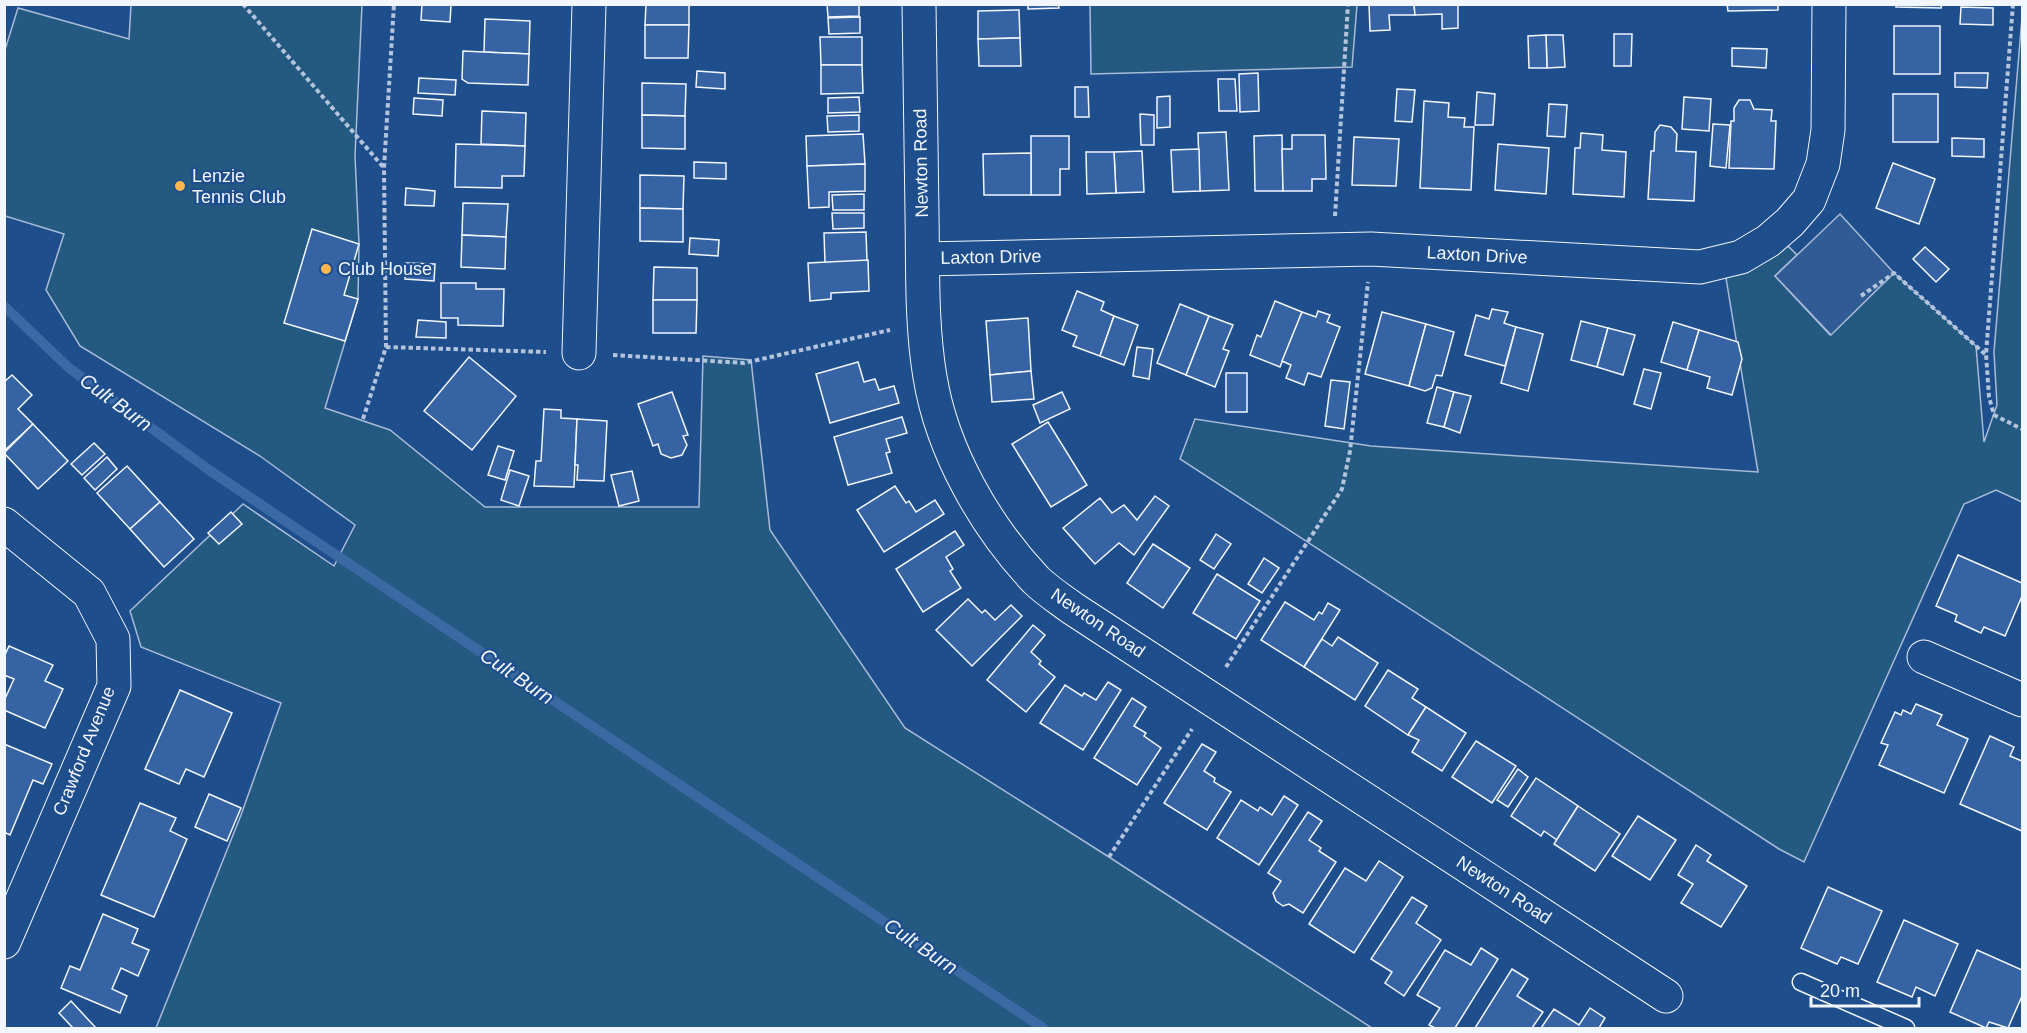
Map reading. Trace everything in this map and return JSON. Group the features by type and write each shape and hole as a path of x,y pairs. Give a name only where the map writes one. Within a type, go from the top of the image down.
{"street":[{"path":"579,352 589,4"},
{"name":"Newton Road","path":"919,4 923,259 930,377 939,416 954,454 977,503 1004,542 1038,582 1055,595 1666,996"},
{"name":"Laxton Drive","path":"923,259 1371,249 1700,267 1741,257 1768,241 1790,222 1809,200 1823,164 1828,130 1829,4"},
{"name":"Crawford Avenue","path":"4,524 89,593 113,639 114,686 4,942"},
{"path":"1924,657 2022,700"}],"lane":[{"path":"1802,982 1906,1029"}],"path":[{"path":"243,4 384,168"},
{"path":"363,419 386,347 384,168 394,4"},
{"path":"1333,250 1348,4"},
{"path":"2013,4 1986,354 1989,398 1994,415 2022,429"},
{"path":"1109,857 1197,721 1207,696 1342,489 1350,451 1371,249"},
{"path":"1861,296 1894,273 1986,354"},
{"path":"386,347 579,352 744,363 925,321"}],"shaded area":[{"path":"131,5 362,5 355,156 359,244 358,299 325,408 390,430 485,507 699,507 703,356 751,360 770,530 905,728 1372,1028 156,1028 241,815 281,703 141,647 130,611 243,504 334,566 355,525 260,456 80,346 46,290 64,234 5,216 4,53 18,8 129,39"},
{"path":"1090,5 1357,5 1352,67 1091,74"},
{"path":"2022,17 2022,502 1996,490 1964,504 1804,862 1779,849 1180,459 1195,419 1371,446 1758,472 1726,278 1788,246 1797,255 1775,276 1830,335 1894,273 1976,346 1984,442 1997,405 1994,352"},
{"path":"1840,214 1894,273 1831,335 1775,276"}],"building":[{"path":"422,4 451,5 450,22 421,20"},
{"path":"646,4 689,4 689,25 645,25"},
{"path":"827,4 859,4 859,16 828,17"},
{"path":"1028,4 1058,4 1059,8 1028,9"},
{"path":"1369,4 1414,4 1415,15 1389,15 1390,30 1370,31"},
{"path":"1414,4 1458,4 1458,28 1442,29 1442,14 1415,15"},
{"path":"1727,4 1778,4 1778,10 1728,11"},
{"path":"1896,4 1942,4 1941,8 1896,7"},
{"path":"1961,7 1993,8 1993,25 1960,24"},
{"path":"1019,10 1020,38 978,39 978,11"},
{"path":"860,17 860,33 829,34 828,18"},
{"path":"485,19 530,21 529,54 484,52"},
{"path":"645,25 689,25 688,58 645,58"},
{"path":"1894,26 1940,26 1940,74 1894,74"},
{"path":"1614,34 1632,34 1631,66 1614,66"},
{"path":"1546,35 1563,35 1565,67 1547,68"},
{"path":"1546,35 1547,68 1529,68 1528,36"},
{"path":"820,37 862,37 862,65 821,65"},
{"path":"1020,38 1021,66 979,66 978,39"},
{"path":"1732,48 1767,49 1766,68 1732,66"},
{"path":"463,51 529,54 528,85 468,83 462,79"},
{"path":"821,65 862,65 863,93 821,94"},
{"path":"697,71 725,73 725,89 696,87"},
{"path":"1258,73 1259,111 1240,112 1239,74"},
{"path":"1955,73 1988,73 1987,88 1955,87"},
{"path":"419,78 456,80 455,95 418,93"},
{"path":"1218,79 1235,79 1237,111 1219,111"},
{"path":"642,83 686,84 685,116 642,115"},
{"path":"1075,87 1088,87 1089,117 1075,117"},
{"path":"1397,89 1415,90 1412,122 1395,121"},
{"path":"1477,92 1495,94 1493,125 1475,125"},
{"path":"1893,94 1938,94 1938,142 1893,142"},
{"path":"1170,96 1170,127 1157,128 1157,97"},
{"path":"859,97 860,112 828,113 828,98"},
{"path":"1684,97 1711,99 1709,131 1682,129"},
{"path":"414,98 443,100 442,116 413,114"},
{"path":"1739,100 1750,100 1754,109 1772,110 1771,121 1776,121 1774,169 1729,168 1731,121 1734,121 1734,108"},
{"path":"1424,101 1449,103 1448,117 1465,118 1464,127 1474,127 1471,190 1420,188"},
{"path":"1549,104 1567,105 1565,137 1547,136"},
{"path":"482,111 526,113 525,146 481,144"},
{"path":"1140,114 1154,115 1154,145 1141,145"},
{"path":"642,115 685,116 685,149 642,148"},
{"path":"859,115 859,131 828,132 827,116"},
{"path":"1713,124 1730,125 1726,168 1710,166"},
{"path":"1660,125 1671,127 1677,134 1676,151 1696,152 1694,201 1648,199 1651,151 1654,151 1655,132"},
{"path":"1226,132 1229,190 1200,191 1198,133"},
{"path":"1581,133 1603,135 1602,150 1626,152 1624,197 1573,194 1575,148 1580,148"},
{"path":"863,134 865,164 807,166 806,136"},
{"path":"1282,135 1283,191 1255,191 1254,136"},
{"path":"1292,135 1325,135 1326,179 1312,179 1312,191 1283,191 1282,149 1292,149"},
{"path":"1031,136 1069,136 1069,169 1060,169 1060,195 1031,195"},
{"path":"1354,137 1399,139 1396,186 1352,185"},
{"path":"1952,138 1984,139 1984,157 1952,156"},
{"path":"456,144 525,146 524,176 502,176 502,188 455,187"},
{"path":"1498,144 1549,148 1546,194 1495,190"},
{"path":"1199,149 1200,191 1173,192 1171,150"},
{"path":"1142,151 1144,192 1116,193 1114,152"},
{"path":"1086,152 1114,152 1116,193 1087,194"},
{"path":"1031,153 1031,195 984,195 983,154"},
{"path":"694,162 726,163 726,179 694,178"},
{"path":"1893,163 1935,179 1919,224 1876,208"},
{"path":"865,164 865,191 829,192 829,207 809,208 807,166"},
{"path":"640,175 684,176 683,209 640,208"},
{"path":"406,188 435,191 434,206 405,205"},
{"path":"864,194 864,210 833,210 832,195"},
{"path":"463,203 508,204 506,237 462,235"},
{"path":"640,208 683,209 683,242 640,241"},
{"path":"832,213 864,213 864,228 833,229"},
{"name":"Club House","path":"312,229 359,244 344,295 358,299 345,341 284,323"},
{"path":"866,232 867,261 825,263 824,233"},
{"path":"462,235 506,237 505,269 461,267"},
{"path":"690,238 719,240 718,256 689,254"},
{"path":"1925,247 1949,269 1936,282 1913,259"},
{"path":"868,260 869,291 831,293 831,299 810,301 808,263"},
{"path":"406,263 435,264 434,281 405,279"},
{"path":"654,267 697,268 697,300 653,300"},
{"path":"441,283 476,283 476,289 504,289 503,326 458,325 458,318 441,318"},
{"path":"1077,291 1104,302 1101,310 1114,316 1100,356 1073,346 1077,336 1062,330"},
{"path":"653,300 697,300 696,333 653,333"},
{"path":"1275,301 1302,312 1280,367 1250,355 1257,335 1261,337"},
{"path":"1180,304 1209,316 1186,375 1157,363"},
{"path":"1492,309 1508,312 1504,323 1516,327 1505,366 1465,355 1476,315 1489,319"},
{"path":"1318,311 1330,315 1327,322 1340,327 1321,377 1308,373 1304,385 1286,378 1291,365 1282,361 1302,312 1316,317"},
{"path":"1382,312 1426,324 1409,386 1365,374"},
{"path":"1114,316 1138,325 1124,365 1100,356"},
{"path":"1209,316 1233,325 1223,349 1229,351 1215,387 1186,375"},
{"path":"1028,318 1031,371 990,375 986,321"},
{"path":"418,320 446,322 446,338 416,337"},
{"path":"1581,321 1608,328 1597,367 1571,360"},
{"path":"1673,322 1699,330 1687,370 1661,362"},
{"path":"1426,324 1454,332 1442,376 1436,375 1432,388 1425,391 1409,386"},
{"path":"1516,327 1543,334 1528,391 1501,383"},
{"path":"1608,328 1635,335 1623,375 1597,367"},
{"path":"1699,330 1738,342 1742,359 1732,395 1707,388 1710,377 1687,370"},
{"path":"1137,347 1153,349 1149,379 1133,376"},
{"path":"469,357 516,396 472,450 424,411"},
{"path":"858,362 864,382 875,379 879,390 894,386 899,403 830,423 816,374"},
{"path":"1644,369 1661,373 1651,409 1634,404"},
{"path":"1031,371 1034,399 992,402 990,375"},
{"path":"1226,373 1247,373 1247,412 1226,412"},
{"path":"12,375 32,395 18,409 33,424 4,451 4,382"},
{"path":"1331,380 1350,382 1344,429 1325,426"},
{"path":"1437,387 1454,392 1444,427 1427,423"},
{"path":"672,392 688,435 683,436 687,445 682,455 671,458 661,454 658,444 653,446 638,404"},
{"path":"1062,392 1070,409 1040,423 1033,405"},
{"path":"1454,392 1471,396 1460,433 1444,427"},
{"path":"544,409 561,410 561,418 577,419 574,487 534,486 536,461 541,461"},
{"path":"902,417 907,433 886,439 890,452 886,453 892,473 848,485 834,437"},
{"path":"577,419 607,421 604,481 577,480 578,465 575,465"},
{"path":"1048,422 1087,485 1051,507 1012,444"},
{"path":"33,424 68,461 38,489 4,453"},
{"path":"94,443 105,454 82,475 71,464"},
{"path":"498,446 514,451 505,480 488,475"},
{"path":"107,457 117,469 95,490 84,478"},
{"path":"127,466 160,502 130,529 97,493"},
{"path":"510,470 529,476 519,506 501,500"},
{"path":"632,471 639,501 619,506 611,475"},
{"path":"895,486 906,503 909,501 916,512 935,500 944,514 884,552 857,510"},
{"path":"1155,496 1169,506 1134,555 1119,543 1095,564 1063,528 1100,498 1112,513 1124,505 1137,520"},
{"path":"160,502 194,539 164,567 130,529"},
{"path":"231,512 242,524 219,544 208,533"},
{"path":"955,531 964,545 946,557 953,569 950,571 961,588 923,612 896,569"},
{"path":"1216,534 1231,544 1214,569 1200,560"},
{"path":"1153,544 1190,568 1163,608 1127,583"},
{"path":"1958,555 2022,583 2022,596 2005,636 1984,627 1981,633 1955,621 1957,615 1936,606"},
{"path":"1264,558 1279,568 1262,593 1248,584"},
{"path":"1217,574 1260,601 1236,639 1193,613"},
{"path":"968,599 982,613 985,610 995,620 1011,605 1022,616 972,666 936,630"},
{"path":"1285,602 1314,620 1319,612 1322,614 1328,603 1340,610 1304,667 1261,640"},
{"path":"1033,625 1045,635 1031,652 1041,661 1039,664 1055,677 1026,712 987,680"},
{"path":"1338,637 1378,663 1355,700 1304,667 1322,639 1332,646"},
{"path":"9,646 53,665 45,681 63,689 45,728 4,710 4,701 14,679 4,675 4,657"},
{"path":"1388,670 1418,689 1412,698 1426,707 1408,735 1365,706"},
{"path":"1108,682 1121,690 1083,750 1040,723 1065,685 1082,696 1084,693 1096,700"},
{"path":"180,690 232,713 204,777 186,769 179,784 145,769"},
{"path":"1132,698 1146,707 1134,726 1146,733 1144,736 1161,748 1137,785 1094,758"},
{"path":"1916,704 1942,715 1937,725 1968,739 1944,793 1879,765 1888,745 1881,743 1895,712 1901,715 1903,710 1911,714"},
{"path":"1426,707 1466,733 1442,771 1412,752 1419,740 1408,735"},
{"path":"1990,736 2014,747 2010,756 2022,761 2022,831 1960,804"},
{"path":"1476,741 1516,766 1492,803 1452,777"},
{"path":"4,744 52,764 43,784 33,780 10,835 4,832"},
{"path":"1202,744 1216,752 1204,771 1215,778 1214,782 1231,792 1207,830 1164,803"},
{"path":"1518,769 1528,777 1508,807 1497,800"},
{"path":"1536,778 1578,806 1557,840 1544,831 1541,836 1511,816"},
{"path":"209,794 241,808 227,841 195,827"},
{"path":"1284,796 1298,805 1259,865 1217,838 1241,800 1258,811 1260,807 1272,815"},
{"path":"140,803 176,818 170,831 187,839 154,917 101,895"},
{"path":"1578,806 1620,834 1595,871 1554,844"},
{"path":"1308,812 1322,821 1309,840 1321,848 1319,851 1336,862 1303,913 1289,904 1283,906 1276,901 1273,893 1281,881 1268,873"},
{"path":"1638,816 1676,840 1650,880 1612,856"},
{"path":"1696,845 1711,855 1707,861 1747,886 1721,927 1681,903 1693,884 1678,875"},
{"path":"1379,861 1403,877 1354,953 1309,924 1345,868 1366,881"},
{"path":"1828,887 1882,911 1858,964 1841,957 1837,964 1801,948"},
{"path":"1412,897 1427,906 1416,923 1441,940 1404,996 1385,983 1392,972 1371,959"},
{"path":"103,914 138,929 132,943 149,950 138,976 121,968 112,989 127,996 120,1013 61,988 70,966 80,970"},
{"path":"1904,920 1958,944 1935,996 1916,987 1912,997 1877,982"},
{"path":"1481,948 1498,959 1455,1028 1435,1028 1429,1025 1440,1008 1417,995 1445,950 1471,965"},
{"path":"1977,950 2022,970 2022,996 2008,1028 1989,1022 1986,1028 1950,1012"},
{"path":"1512,969 1528,979 1517,996 1543,1012 1532,1028 1475,1028"},
{"path":"71,1001 96,1028 73,1028 59,1013"},
{"path":"1590,1008 1605,1018 1599,1028 1541,1028 1554,1009 1579,1025"}],"waterway":[{"name":"Cult Burn","path":"4,306 69,368 209,470 1043,1028"}],"place":[{"name":"Lenzie Tennis Club","path":"180,186"},
{"name":"Club House","path":"326,269"}]}
